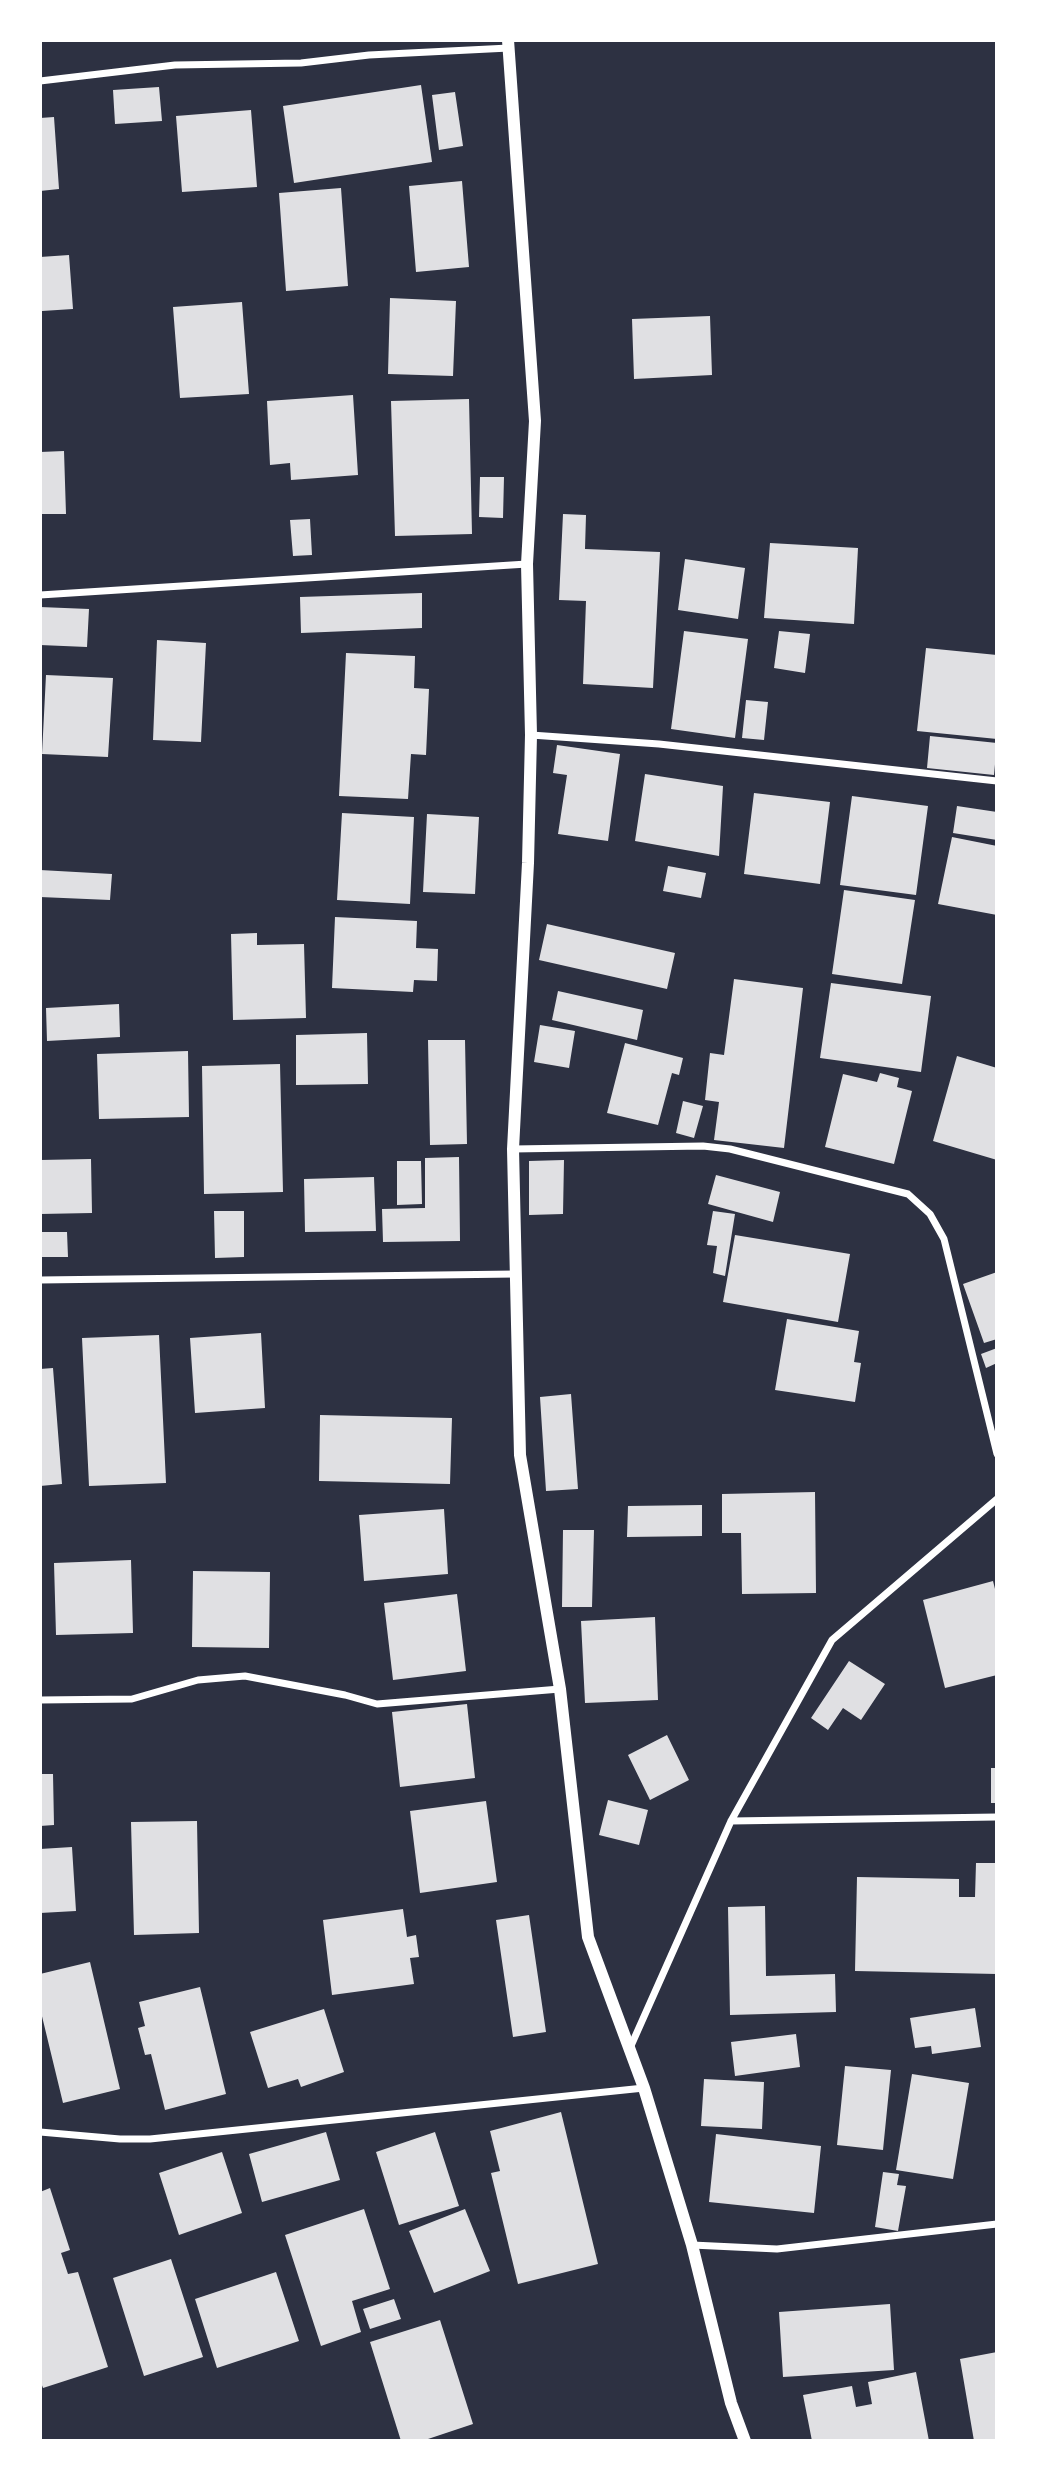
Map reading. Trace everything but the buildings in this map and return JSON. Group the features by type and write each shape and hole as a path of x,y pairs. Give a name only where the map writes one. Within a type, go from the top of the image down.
{"street":[{"path":"40,81 175,65 301,63 508,44 535,421 527,564 531,735 528,863 513,1149 520,1455 561,1689 588,1937 644,2088 692,2245 731,2403 745,2441"},
{"path":"40,596 527,564"},
{"path":"531,735 659,744 997,781"},
{"path":"513,1149 703,1146 730,1149 908,1194 930,1214 944,1239 997,1454"},
{"path":"40,1280 516,1274"},
{"path":"630,2049 731,1821 832,1640 997,1499"},
{"path":"40,1700 132,1699 198,1680 245,1676 345,1695 377,1704 561,1689"},
{"path":"731,1821 997,1817"},
{"path":"40,2132 150,2140 644,2088"},
{"path":"692,2245 777,2249 997,2224"}]}
